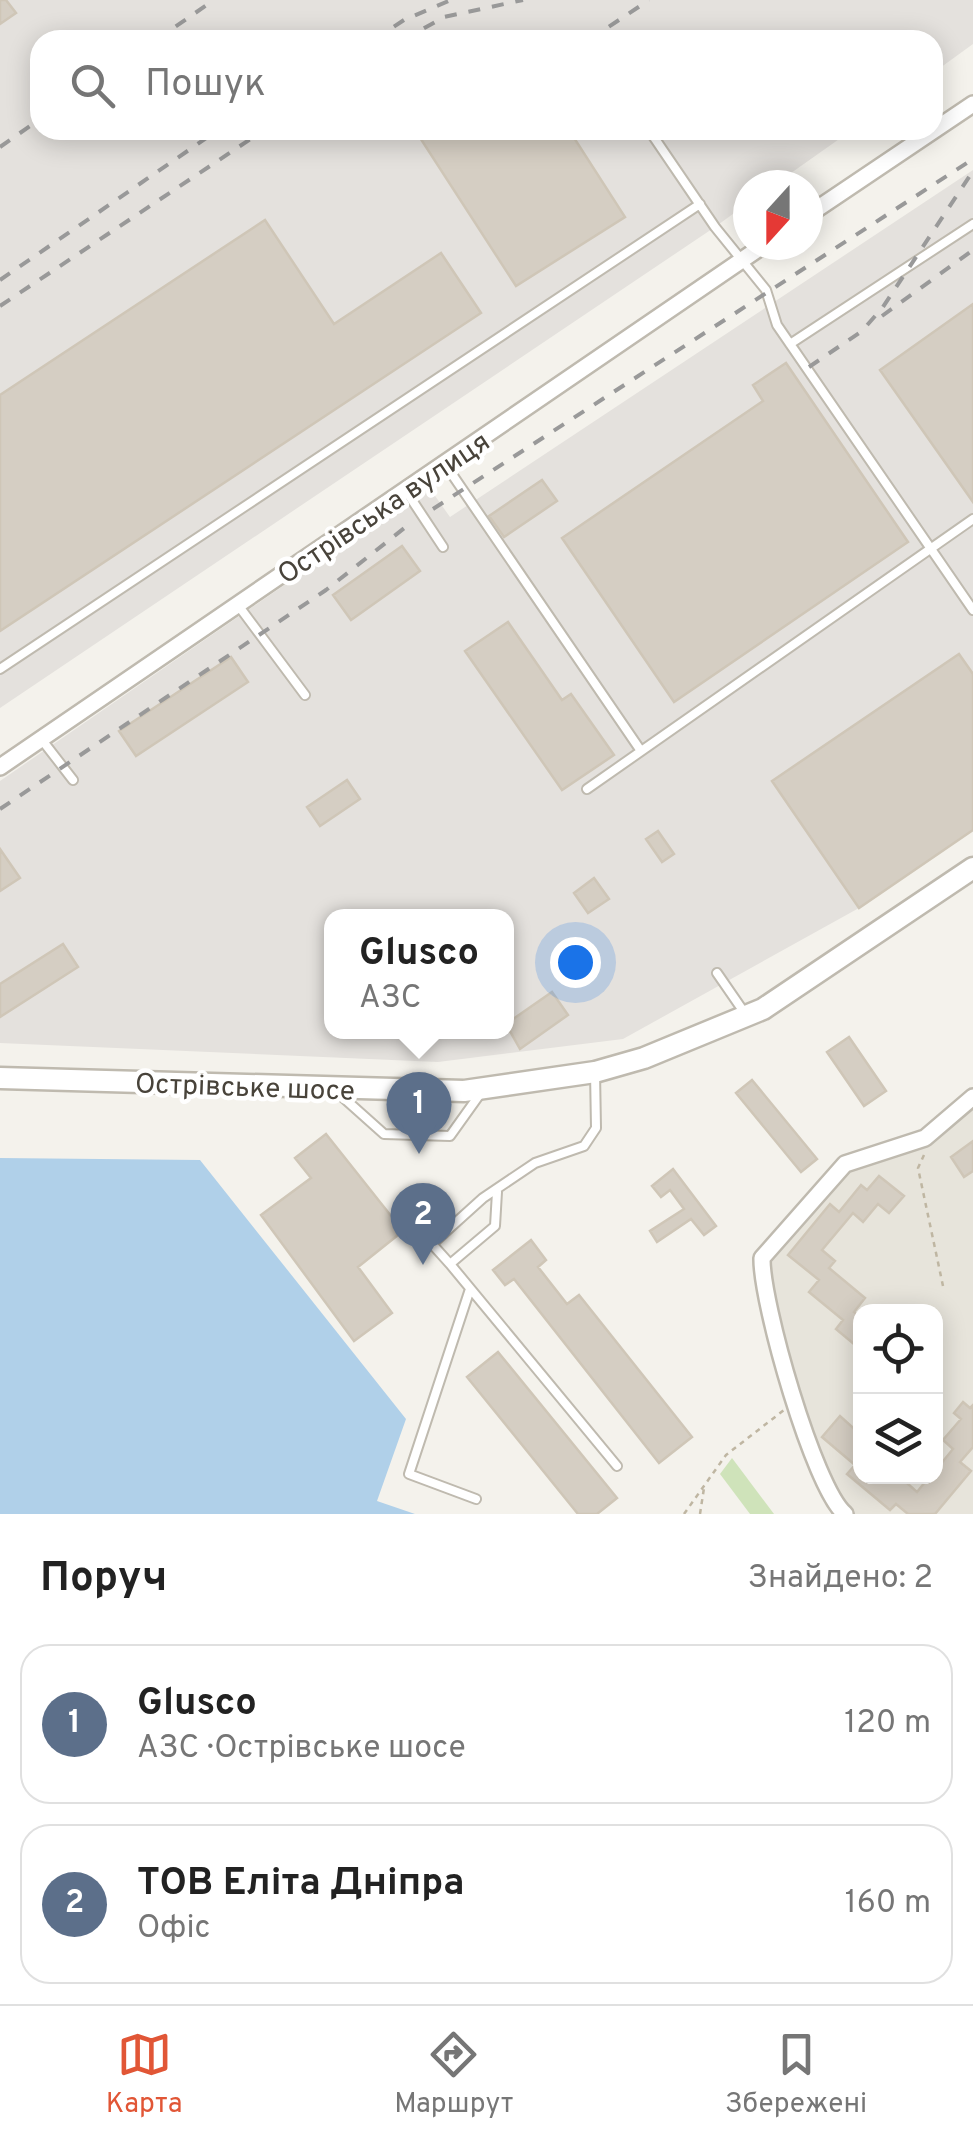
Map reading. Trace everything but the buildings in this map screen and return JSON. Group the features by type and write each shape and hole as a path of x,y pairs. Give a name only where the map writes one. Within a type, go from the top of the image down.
{"street":[{"path":"943,124 973,104"},
{"path":"823,205 919,140"},
{"name":"Острівська вулиця","path":"0,767 742,261"},
{"name":"Острівське шосе","path":"0,1078 333,1089 484,1089 596,1072 747,1017 973,868"},
{"path":"845,1514 834,1504 820,1475 762,1280 762,1258 845,1164 925,1138 973,1097"}],"lane":[{"path":"656,140 766,290 777,325 973,610"},
{"path":"0,669 700,204"},
{"path":"790,344 973,224"},
{"path":"445,464 641,751"},
{"path":"406,490 444,547"},
{"path":"586,789 973,519"},
{"path":"238,605 305,695"},
{"path":"41,739 73,780"},
{"path":"717,973 747,1017"},
{"path":"596,1072 596,1128 584,1146 534,1163 483,1198 432,1244 617,1466"},
{"path":"333,1089 384,1134 450,1136 484,1089"},
{"path":"450,1264 495,1226 497,1192"},
{"path":"470,1289 409,1474 476,1498"}],"path":[{"path":"931,1141 918,1168 943,1286"},
{"path":"684,1514 726,1455 797,1400"},
{"path":"700,1514 704,1486"}],"shaded area":[{"path":"0,0 973,0 973,44 943,66 943,30 30,30 30,140 838,140 795,170 733,170 733,214 0,708"},
{"path":"973,170 973,830 859,908 623,1039 438,1062 0,1043 0,781 428,486 450,517"},
{"path":"973,1097 973,1514 842,1514 820,1475 762,1258 845,1164 925,1138"}],"green space":[{"path":"732,1458 774,1514 750,1514 720,1474"}],"water":[{"path":"0,1158 200,1160 406,1419 377,1501 415,1514 0,1514"}],"railway":[{"path":"170,30 214,0"},
{"path":"389,30 451,0"},
{"path":"421,30 444,17 523,0"},
{"path":"604,30 649,0"},
{"path":"0,147 30,126"},
{"path":"0,280 203,140"},
{"path":"0,306 249,140"},
{"path":"433,509 973,159"},
{"path":"809,367 862,331 883,307 973,171"},
{"path":"882,316 973,250"},
{"path":"0,809 326,590 412,522"}],"place":[{"name":"Glusco","path":"419,1154"},
{"name":"ТОВ Еліта Дніпра","path":"423,1265"}]}
